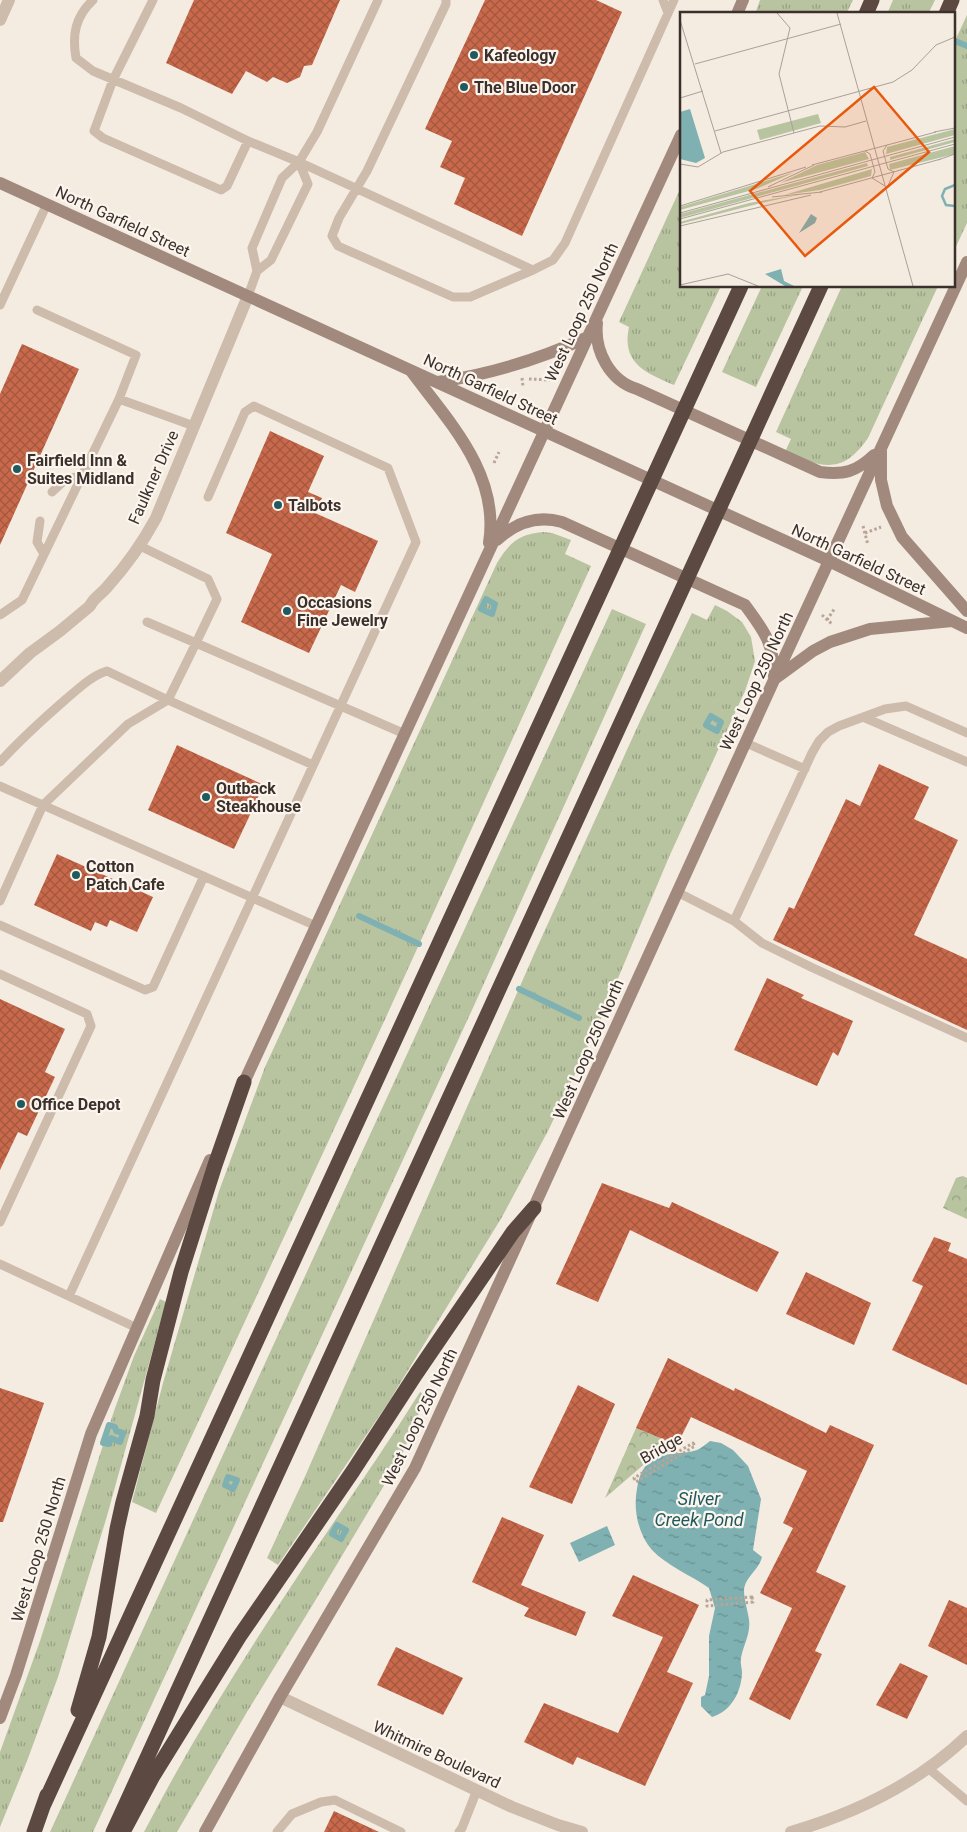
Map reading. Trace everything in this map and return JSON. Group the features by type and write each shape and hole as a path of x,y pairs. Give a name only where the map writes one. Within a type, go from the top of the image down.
{"highway":[{"path":"867,12 872,0"},
{"path":"947,12 952,0"},
{"path":"44,1804 740,288"},
{"path":"112,1832 820,288"},
{"path":"34,1832 84,1694 99,1637 123,1502 181,1272 214,1165 244,1082"},
{"path":"123,1832 154,1776 239,1637 513,1232 534,1208"}],"main road":[{"path":"738,12 743,0"},
{"name":"West Loop 250 North","path":"0,1718 16,1675 92,1434 244,1082 680,137"},
{"name":"North Garfield Street","path":"0,183 410,369 829,562 967,628"},
{"name":"West Loop 250 North","path":"205,1832 280,1697 415,1468 774,680 967,262"},
{"path":"599,313 597,338 602,360 626,386 637,389 820,472 841,472 862,466 882,446"},
{"path":"438,382 475,376 520,365 558,351 588,337"},
{"path":"410,369 468,447 487,490 492,525 486,559"},
{"path":"882,446 881,480 887,506 902,537 967,611"},
{"path":"493,545 505,533 522,524 532,520 552,519 744,605 764,630 772,648 774,680"},
{"path":"774,680 813,651 830,642 870,628 953,622"}],"street":[{"path":"0,20 9,0"},
{"name":"Faulkner Drive","path":"0,681 30,653 90,606 107,588 140,546 156,518 248,296"},
{"name":"Whitmire Boulevard","path":"280,1697 476,1790 530,1814 582,1832"},
{"path":"791,1832 862,1808 900,1787 928,1768 967,1736"}],"lane":[{"path":"93,0 85,7 76,24 74,41 76,58 93,70 181,108 248,141 299,162 533,270"},
{"path":"257,271 252,248 282,178 299,162 317,132 378,0"},
{"path":"446,0 446,4 367,171 339,218 332,236 338,246 453,297 470,297 533,270 553,260 565,244 674,0"},
{"path":"663,0 668,12"},
{"path":"149,1 113,80 94,131 103,138 221,190 226,186 248,141"},
{"path":"248,296 257,271 271,260 308,184 299,162"},
{"path":"0,305 46,204"},
{"path":"0,615 22,600 120,399 136,355 37,310"},
{"path":"120,399 194,426"},
{"path":"69,1296 254,898 416,542 388,468 254,406 245,412 208,497"},
{"path":"52,492 66,479 82,476"},
{"path":"40,520 37,542 44,554"},
{"path":"0,901 43,805 128,724 168,700 217,599 208,579 140,546"},
{"path":"147,622 405,734"},
{"path":"0,762 26,733 85,683 107,671 313,766"},
{"path":"734,921 805,768 819,741 828,732 885,709 906,706 967,733"},
{"path":"863,717 967,762"},
{"path":"746,743 805,768"},
{"path":"0,786 316,926"},
{"path":"0,925 145,990 153,987 204,876"},
{"path":"678,892 734,921 762,943 967,1038"},
{"path":"0,974 88,1014 91,1026 0,1222"},
{"path":"0,1264 138,1328"},
{"path":"928,1768 967,1801"},
{"path":"458,1832 462,1828 476,1790"},
{"path":"278,1832 292,1814 321,1802 335,1800 401,1832"}],"path":[{"path":"522,379 551,380"},
{"path":"861,521 868,545"},
{"path":"865,533 881,527"},
{"path":"828,620 835,608"},
{"path":"820,612 834,626"},
{"name":"Bridge","path":"693,1443 695,1446 678,1457 636,1482 634,1478 693,1443"},
{"path":"752,1597 754,1602 744,1602 707,1606 707,1600 752,1597"}],"green space":[{"path":"760,0 853,0 847,12 756,12"},
{"path":"893,0 935,0 929,12 888,12"},
{"path":"967,15 967,223 954,251 954,43"},
{"path":"680,189 680,288 720,288 674,385 654,376 638,365 629,350 629,327 619,322"},
{"path":"761,288 802,288 756,387 722,372"},
{"path":"841,288 937,288 868,438 858,450 840,463 820,464 785,452 791,439 776,432"},
{"path":"543,532 552,533 571,540 565,554 591,566 387,1015 156,1513 132,1502 163,1383 219,1191 265,1067 497,563 510,545 521,537"},
{"path":"715,605 742,622 751,637 755,661 745,691 669,857 600,1021 549,1129 502,1217 388,1403 278,1565 267,1558 303,1481 535,952 641,719 692,613 707,620"},
{"path":"612,609 646,624 472,1010 93,1832 50,1832 344,1191"},
{"path":"963,1176 967,1178 967,1219 943,1208 956,1178"},
{"path":"160,1299 166,1302 107,1516 58,1677 0,1827 0,1752 40,1641 114,1411 134,1356"},
{"path":"420,1392 426,1396 401,1457 177,1832 144,1832 178,1769 233,1676"},
{"path":"636,1428 670,1442 605,1498"}],"water":[{"name":"Silver Creek Pond","path":"710,1441 721,1443 733,1450 748,1466 761,1499 753,1550 762,1557 747,1581 744,1590 749,1625 741,1658 742,1673 740,1687 730,1706 712,1717 701,1706 701,1697 705,1695 709,1676 709,1636 715,1608 709,1588 652,1550 643,1537 636,1513 636,1497 640,1476 649,1463 664,1455 697,1450"},
{"path":"607,1526 615,1545 579,1562 570,1543"}],"building":[{"path":"194,0 340,0 312,65 304,66 300,77 287,83 273,77 267,82 246,71 232,94 166,63"},
{"path":"485,0 596,0 622,12 522,236 454,204 465,178 440,167 452,141 425,129"},
{"name":"Fairfield Inn & Suites Midland","path":"22,344 79,369 0,545 0,394"},
{"name":"Talbots","path":"270,431 324,456 308,492 322,498 315,513 378,541 355,592 341,585 309,653 241,622 272,554 226,533"},
{"name":"Outback Steakhouse","path":"177,745 264,785 234,849 148,810"},
{"path":"879,764 929,787 914,819 958,840 914,935 967,959 967,1030 773,940 789,907 794,909 846,799 860,806"},
{"name":"Cotton Patch Cafe","path":"57,854 153,897 137,932 110,920 107,927 95,922 91,931 34,905"},
{"path":"767,978 804,995 801,998 853,1021 838,1056 833,1052 817,1086 734,1050"},
{"name":"Office Depot","path":"0,999 65,1029 45,1072 55,1077 27,1136 18,1132 0,1170"},
{"path":"602,1183 669,1208 672,1202 779,1252 757,1292 630,1230 598,1302 556,1284"},
{"path":"934,1237 951,1243 948,1251 967,1259 967,1385 892,1350 923,1286 912,1281"},
{"path":"806,1272 871,1303 854,1345 786,1314"},
{"path":"668,1358 734,1391 735,1388 826,1433 830,1425 874,1445 816,1572 846,1586 815,1651 822,1654 790,1720 749,1699 792,1608 760,1593 793,1528 783,1523 807,1471 691,1417 677,1445 636,1428"},
{"path":"578,1385 615,1404 572,1504 529,1487"},
{"path":"0,1388 44,1403 3,1522 0,1522"},
{"path":"502,1517 544,1535 521,1585 586,1612 576,1636 524,1616 529,1608 472,1582"},
{"path":"633,1575 699,1605 667,1672 693,1683 645,1786 577,1757 573,1765 524,1742 544,1703 618,1733 663,1637 612,1616"},
{"path":"949,1600 967,1608 967,1665 928,1646"},
{"path":"396,1647 463,1678 443,1715 377,1685"},
{"path":"900,1663 928,1676 907,1719 876,1705"},
{"path":"334,1811 379,1832 324,1832"}],"waterway":[{"path":"955,41 967,46"},
{"path":"486,599 495,604 492,614 481,609 486,599"},
{"path":"711,716 721,722 717,731 706,725 711,716"},
{"path":"359,916 419,944"},
{"path":"519,989 579,1018"},
{"path":"109,1425 115,1427 116,1431 123,1433 120,1442 111,1438 109,1444 103,1443 109,1425"},
{"path":"228,1477 237,1480 233,1489 225,1485 228,1477"},
{"path":"337,1525 346,1530 341,1539 332,1534 337,1525"}],"place":[{"name":"Kafeology","path":"474,55"},
{"name":"The Blue Door","path":"464,87"},
{"name":"Fairfield Inn & Suites Midland","path":"17,469"},
{"name":"Talbots","path":"278,505"},
{"name":"Occasions Fine Jewelry","path":"287,611"},
{"name":"Outback Steakhouse","path":"206,797"},
{"name":"Cotton Patch Cafe","path":"76,875"},
{"name":"Office Depot","path":"21,1104"}]}
